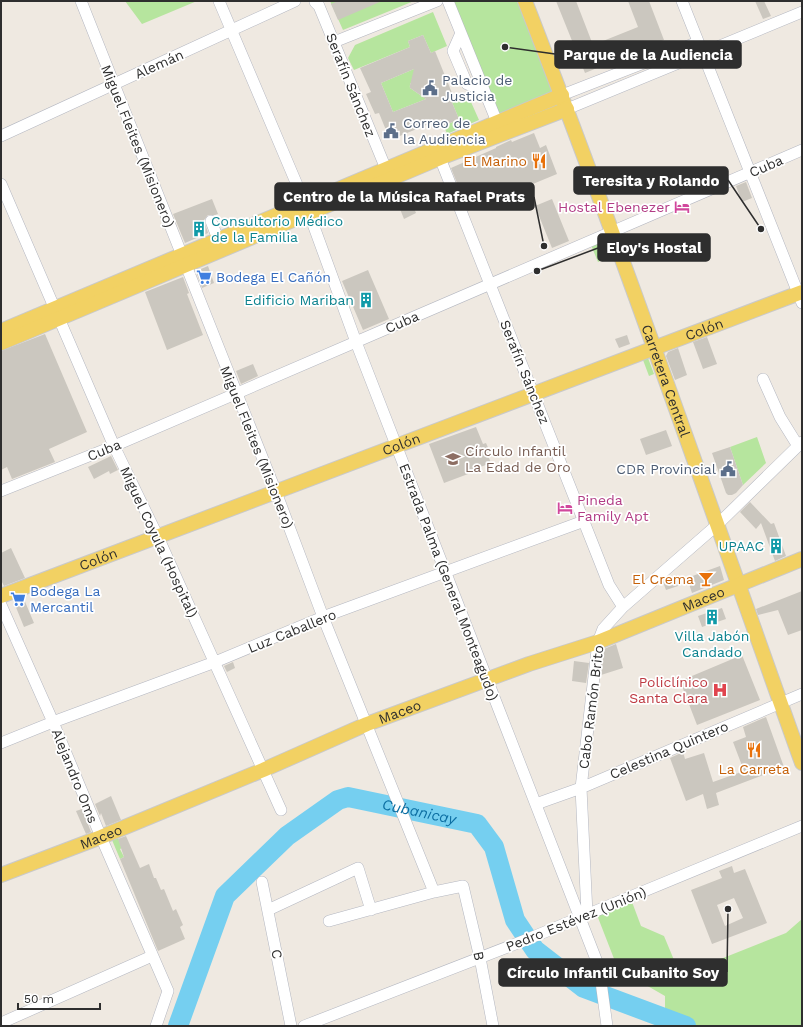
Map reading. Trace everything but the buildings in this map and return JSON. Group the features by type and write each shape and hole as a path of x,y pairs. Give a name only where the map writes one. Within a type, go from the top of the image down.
{"main road":[{"name":"Carretera Central","path":"525,1 562,95 612,232 802,763"},
{"path":"1,343 57,314 307,208 386,169 562,95"},
{"path":"184,260 218,239 307,208 567,109"},
{"name":"Colón","path":"1,596 533,394 801,296"},
{"path":"1,331 57,314"},
{"name":"Maceo","path":"1,875 101,837 263,770 367,724 529,664 598,642 802,559"}],"street":[{"name":"Estrada Palma (General Monteagudo)","path":"219,1 307,208 356,342 445,572 536,804 584,916 599,967 607,1026"},
{"name":"Alemán","path":"1,136 295,1"},
{"name":"Serafín Sánchez","path":"314,1 319,6 386,169"},
{"path":"334,42 437,1"},
{"path":"448,1 496,122"},
{"path":"682,1 750,173 801,296"},
{"name":"Miguel Fleites (Misionero)","path":"81,2 276,492 323,617 434,892"},
{"path":"567,109 802,12"},
{"path":"562,95 698,42"},
{"name":"Cuba","path":"1,491 114,446 802,150"},
{"name":"Serafín Sánchez","path":"440,158 609,585 623,607"},
{"name":"Miguel Coyula (Hospital)","path":"1,184 114,446 158,537 281,810"},
{"path":"211,221 218,239"},
{"path":"763,379 780,417 800,444"},
{"name":"Cabo Ramón Brito","path":"584,916 581,788 598,642 603,629 623,607 717,525 800,444"},
{"name":"Luz Caballero","path":"1,743 53,722 215,662 323,617 584,521"},
{"name":"Alejandro Oms","path":"1,605 53,722 168,991 156,1026"},
{"name":"Celestina Quintero","path":"536,804 581,788 802,694"},
{"name":"Pedro Estévez (Unión)","path":"304,1026 539,935 802,826"},
{"path":"268,910 358,868 371,910"},
{"name":"C","path":"262,882 291,1026"},
{"name":"B","path":"434,892 463,886 480,958 493,1026"},
{"path":"329,921 434,892"},
{"path":"1,1023 152,956"}],"green space":[{"path":"125,1 197,1 142,24"},
{"path":"330,1 414,1 343,30"},
{"path":"453,1 519,1 556,91 500,116"},
{"path":"433,12 447,46 431,53 423,35 408,41 410,47 354,70 348,58 355,45"},
{"path":"414,69 418,79 411,83 410,88 426,99 393,112 381,83"},
{"path":"467,93 479,120 447,134 444,126 459,119 451,100"},
{"path":"608,239 614,255 598,262 591,245"},
{"path":"648,358 654,374 649,376 643,360"},
{"path":"757,437 766,463 743,485 730,447"},
{"path":"118,838 122,848 120,849 124,857 120,859 112,840"},
{"path":"632,902 641,926 664,936 679,972 703,966 786,933 802,919 802,1026 699,1026 665,1013 665,996 618,969 597,915"}],"waterway":[{"name":"Cubanicay","path":"178,1026 225,896 287,836 338,800 348,797 477,824 494,847 515,920 535,950 584,988 686,1026"}],"place":[{"name":"Parque de la Audiencia","path":"505,47"},
{"name":"Palacio de Justicia","path":"430,88"},
{"name":"Correo de la Audiencia","path":"391,131"},
{"name":"El Marino","path":"539,161"},
{"name":"Hostal Ebenezer","path":"682,207"},
{"name":"Consultorio Médico de la Familia","path":"199,229"},
{"name":"Teresita y Rolando","path":"761,229"},
{"name":"Centro de la Música Rafael Prats","path":"544,246"},
{"name":"Eloy's Hostal","path":"537,271"},
{"name":"Bodega El Cañón","path":"204,277"},
{"name":"Edificio Mariban","path":"366,300"},
{"name":"Círculo Infantil La Edad de Oro","path":"453,459"},
{"name":"CDR Provincial","path":"728,469"},
{"name":"Pineda Family Apt","path":"565,508"},
{"name":"UPAAC","path":"776,546"},
{"name":"El Crema","path":"706,579"},
{"name":"Bodega La Mercantil","path":"18,599"},
{"name":"Villa Jabón Candado","path":"712,617"},
{"name":"Policlínico Santa Clara","path":"720,690"},
{"name":"La Carreta","path":"754,750"},
{"name":"Círculo Infantil Cubanito Soy","path":"728,909"}]}
